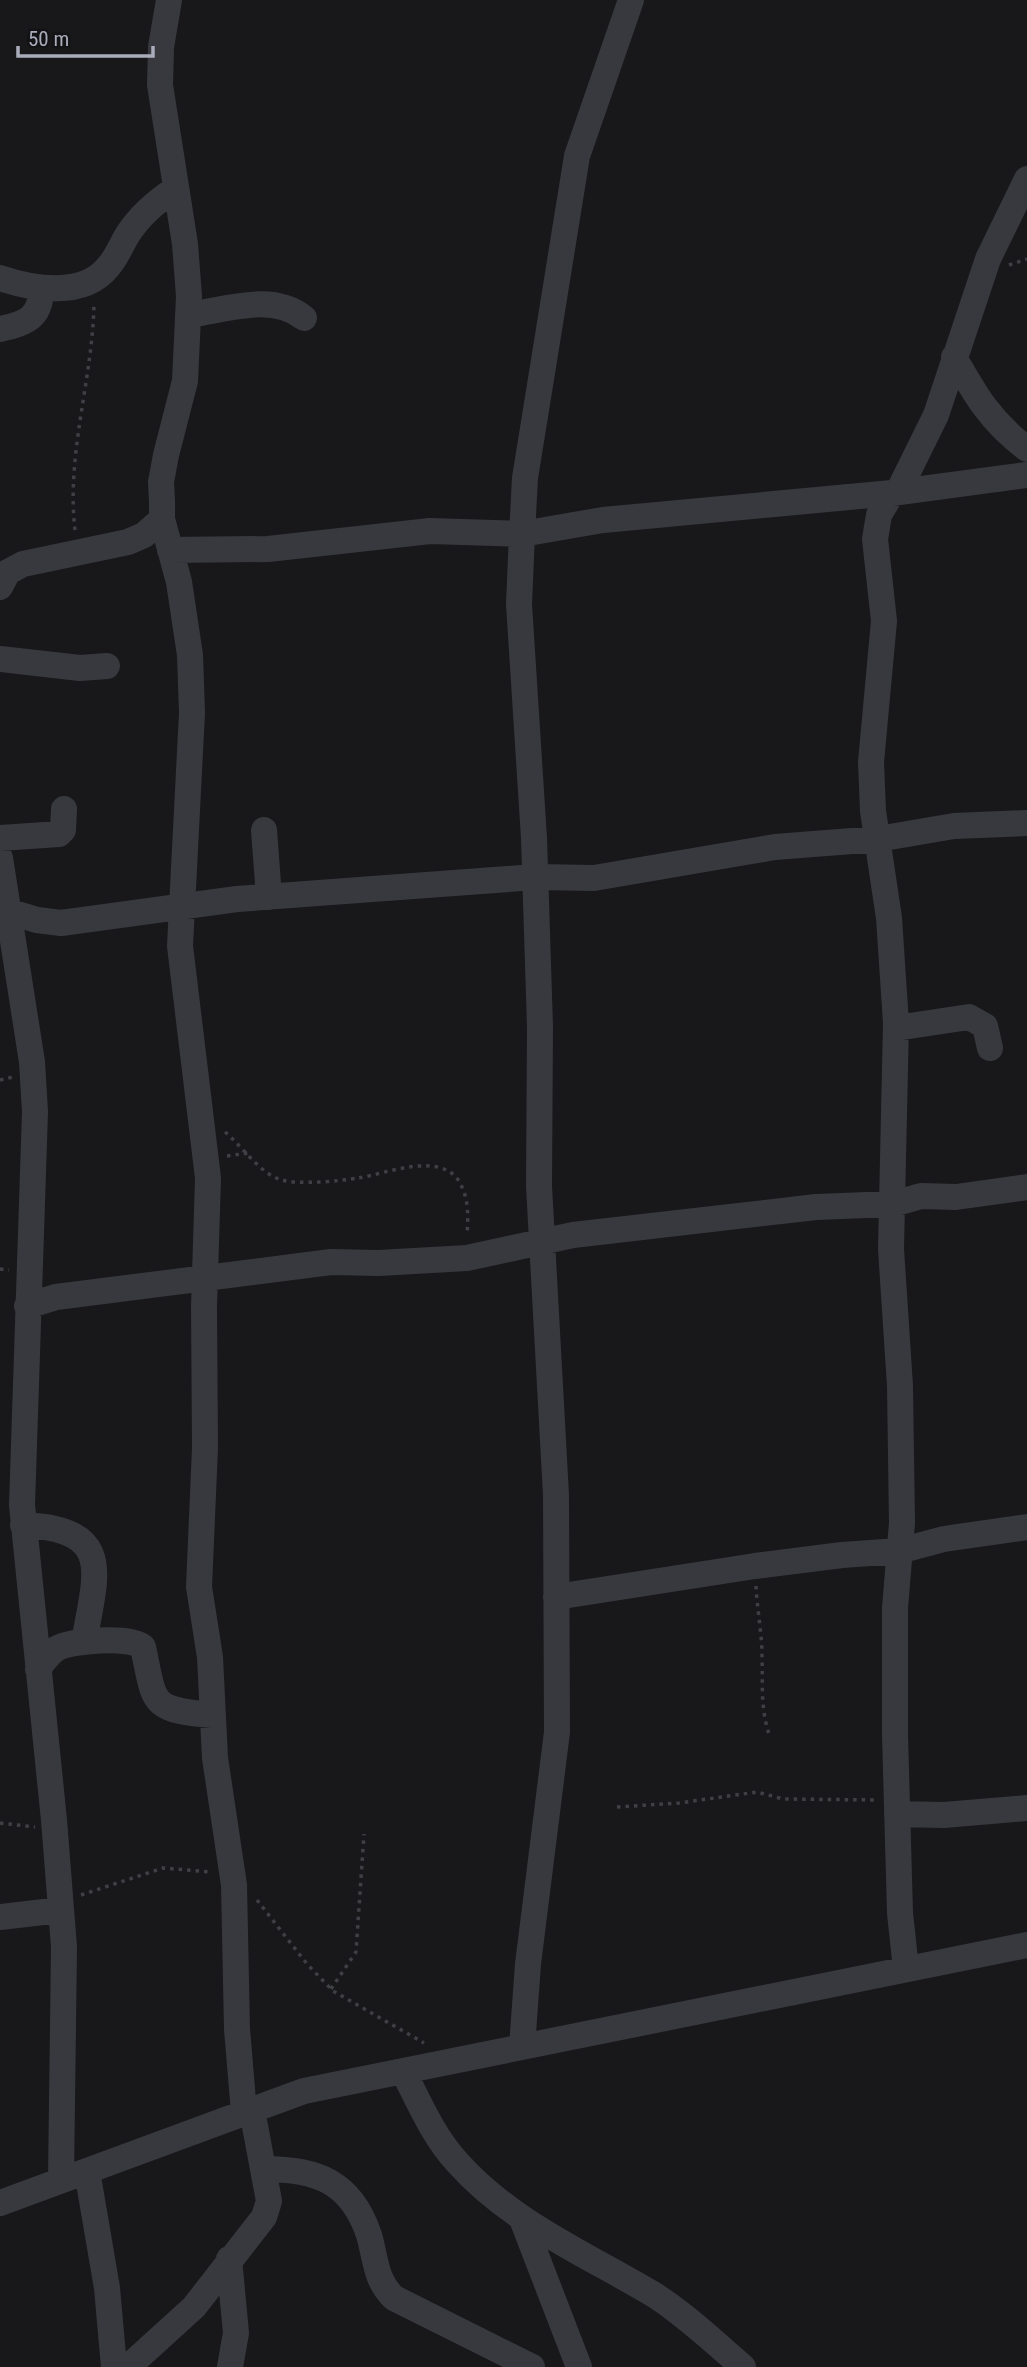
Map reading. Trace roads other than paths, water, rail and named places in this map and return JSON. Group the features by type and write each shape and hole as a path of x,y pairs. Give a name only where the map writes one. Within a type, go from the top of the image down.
{"street":[{"path":"128,2367 194,2307 264,2217 269,2201 264,2169 248,2111 237,2029 245,1891 215,1758 210,1657 199,1587 205,1448 208,1178 182,975 181,905 193,693 181,594 162,519 161,482 185,381 188,315 185,244 160,85 161,47 169,0"},
{"path":"522,2047 527,1964 557,1732 556,1495 542,1240 535,877 519,604 522,534 525,478 577,156 631,0"},
{"path":"906,1969 900,1913 897,1807 895,1608 899,1551 900,1386 891,1249 896,1028 891,939 871,762 884,621 875,539 879,515 895,492 936,415 988,258 1027,179"},
{"path":"0,278 41,289 69,287 95,279 107,270 143,215 155,202 175,189"},
{"path":"0,329 32,319 41,301 41,289"},
{"path":"188,315 262,304 292,308 304,318"},
{"path":"954,357 976,400 997,425 1027,449"},
{"path":"170,550 282,548 456,530 522,534 603,520 895,492 1027,475"},
{"path":"0,587 8,572 23,564 128,542 144,535 162,519"},
{"path":"0,659 80,668 107,666"},
{"path":"0,838 59,834 63,830 64,808"},
{"path":"7,911 37,920 61,923 181,905 269,897 535,877 594,878 743,851 827,841 878,839 954,826 1027,823"},
{"path":"264,830 269,897"},
{"path":"0,858 32,1062 35,1112 27,1306 23,1525 61,1907 65,2043 61,2180"},
{"path":"896,1028 969,1017 985,1026 990,1048"},
{"path":"27,1306 56,1297 344,1261 379,1263 467,1258 542,1240 816,1207 893,1204 921,1196 956,1197 1027,1187"},
{"path":"23,1525 65,1531 77,1536 93,1555 96,1570 85,1642"},
{"path":"556,1597 755,1566 899,1551 931,1541 1026,1531"},
{"path":"38,1670 56,1649 85,1642 139,1644 143,1647 150,1687 156,1700 182,1712 212,1715"},
{"path":"897,1807 944,1815 1027,1808"},
{"path":"0,1917 61,1907"},
{"path":"0,2203 304,2091 1027,1944"},
{"path":"403,2071 436,2135 458,2164 522,2218 658,2298 743,2367"},
{"path":"264,2169 296,2169 319,2174 340,2190 358,2211 369,2234 381,2285 394,2298 532,2367"},
{"path":"87,2171 105,2266 114,2367"},
{"path":"522,2218 579,2367"},
{"path":"229,2259 236,2333 230,2367"}]}
